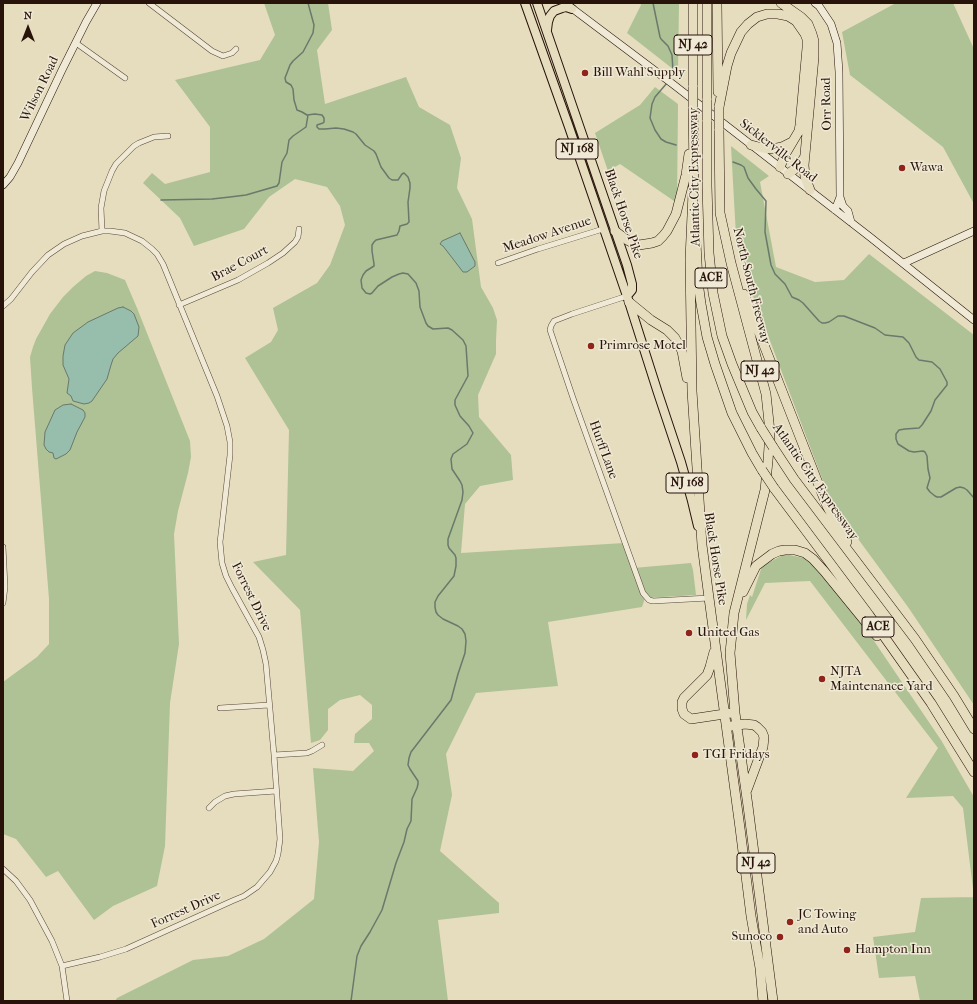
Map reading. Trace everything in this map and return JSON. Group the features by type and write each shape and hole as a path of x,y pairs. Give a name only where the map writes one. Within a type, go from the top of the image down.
{"highway":[{"name":"NJ 42","path":"693,3 694,171 690,260 692,391 702,545"},
{"name":"Atlantic City Expressway","path":"707,3 707,186 709,253 713,293 722,336 732,364 752,412 773,447 794,478 915,639 954,696 974,729"},
{"name":"North-South Freeway","path":"717,3 720,213 731,263 766,394 770,432 765,490 734,613 730,653 735,713"},
{"path":"780,3 801,17 808,24 814,41 814,57 804,171 810,190"},
{"path":"719,107 725,73 731,53 741,32 748,24 757,17 767,14 788,16 796,21 807,39 800,125 799,131 786,153 780,167"},
{"path":"616,230 633,244 639,245 658,241 667,231 676,214 686,175 693,107"},
{"path":"751,145 772,149 782,147 793,142"},
{"path":"788,174 799,166 805,156"},
{"name":"Atlantic City Expressway","path":"694,171 698,282 701,304 707,337 732,413 752,453 774,488 870,615 931,703 974,772"},
{"path":"731,263 827,506 848,545 870,579"},
{"path":"628,299 651,320 667,330 675,338 682,351 694,426"},
{"name":"Black Horse Pike","path":"702,545 751,916 760,968 763,1001"},
{"path":"734,613 751,574 756,566 764,559 779,551 794,550 805,553 824,571 931,703"},
{"path":"716,646 707,674 684,698 682,702 682,709 684,714 691,719 735,713"},
{"name":"NJ 42","path":"735,713 773,1001"},
{"path":"727,726 754,725 762,732 764,737 763,747 746,792"}],"main road":[{"name":"Wilson Road","path":"3,185 10,177 18,163 62,70 97,3"},
{"name":"Black Horse Pike","path":"525,3 628,299 681,462 702,545"},
{"name":"Black Horse Pike","path":"537,3 616,230 632,284 632,290 628,299"},
{"name":"Sicklerville Road","path":"565,3 810,190 974,320"},
{"name":"Orr Road","path":"815,3 820,6 831,24 838,43 840,197 835,210"},
{"path":"547,32 548,22 554,11 566,7 572,8"},
{"path":"569,127 579,124"},
{"path":"840,197 843,206 848,211 851,222"},
{"path":"595,205 605,202"},
{"path":"904,263 974,231"}],"street":[{"path":"149,3 212,51 222,56 232,53 236,49"},
{"path":"76,43 125,78"},
{"path":"102,231 101,208 104,191 116,164 139,143 154,137 168,136"},
{"name":"Meadow Avenue","path":"498,263 603,228"},
{"name":"Brae Court","path":"180,305 238,280 268,263 283,253 295,242 299,229"},
{"name":"Forrest Drive","path":"3,306 12,299 42,260 64,244 82,236 102,231 125,233 142,241 157,254 163,264 180,305 217,396 227,426 230,442 230,455 220,542 222,563 229,583 255,630 265,657 274,755 280,839 276,860 270,872 257,887 244,896 126,949 62,966"},
{"name":"Hurff Lane","path":"628,299 572,314 554,322 550,330 575,405 643,593 649,600 654,601 709,598"},
{"path":"3,547 5,588 3,603"},
{"path":"220,708 269,705"},
{"path":"274,755 308,753 318,749 322,745"},
{"path":"209,808 225,796 276,791"},
{"path":"3,869 16,881 30,900 52,941 62,966 67,1001"}],"shaded area":[{"path":"264,3 328,3 332,30 317,50 325,104 406,77 419,107 450,125 461,158 457,188 472,219 481,287 493,308 497,320 496,354 478,395 479,417 511,455 513,480 480,486 465,504 461,553 624,543 633,568 691,563 693,570 696,595 645,598 642,607 548,622 558,686 476,693 446,754 452,795 440,851 499,903 499,913 438,920 448,1001 115,1001 117,998 193,960 228,956 264,939 314,899 319,842 313,768 353,771 374,751 369,743 354,743 355,734 372,719 372,705 360,695 340,700 328,709 328,730 320,740 311,743 300,610 253,562 286,555 289,430 245,358 271,342 278,330 273,308 317,283 330,265 345,225 340,206 327,187 295,179 269,197 244,229 194,246 180,218 143,183 152,173 165,184 210,172 210,127 175,80 260,60 275,35"},
{"path":"640,3 679,3 678,73 627,33 641,5"},
{"path":"896,3 953,3 974,49 974,204 943,147 850,75 842,32"},
{"path":"655,87 678,104 677,203 620,164 608,171 595,133 640,105"},
{"path":"731,146 769,176 760,182 776,267 815,282 844,280 869,254 974,335 974,705 908,607 831,502 750,288 736,236"},
{"path":"460,233 475,262 475,266 467,272 463,272 440,244 442,241"},
{"path":"95,271 107,273 125,280 190,441 191,457 174,534 179,644 170,703 165,846 157,886 113,906 94,920 58,871 46,877 16,839 3,834 3,682 37,657 49,644 49,599 30,357 36,339 50,314 73,287 86,276"},
{"path":"123,307 134,314 139,327 138,336 113,359 107,379 92,401 84,404 73,401 71,396 67,393 69,379 63,365 65,345 73,333 88,322"},
{"path":"71,404 83,410 85,417 70,450 66,454 56,459 54,458 53,453 49,452 44,445 45,432 55,410 63,405"},
{"path":"785,554 808,559 810,555 870,635 941,740 974,797 974,897 963,808 953,796 906,798 938,748 810,581 765,583 746,620 747,604 750,595 752,597 762,566"},
{"path":"974,897 974,1001 920,1001 915,976 879,978 873,937 915,932 921,898"}],"waterway":[{"path":"308,3 314,25 313,33 303,52 290,65 285,78 286,82 291,85 293,89 297,110 307,115 322,115 324,122 317,125 319,129 336,128 353,132 365,145 374,151 381,167 389,178 392,180 398,180 404,173 408,177 410,183 408,202 409,222 400,226 397,235 376,240 374,242 372,245 374,266 363,275 361,280 362,288 366,293 370,294 378,286 392,277 403,273 408,274 416,283 419,291 420,307 428,326 433,329 448,328 463,340 466,346 468,376 455,400 455,405 460,416 473,433 467,444 453,454 451,459 452,469 462,485 463,492 462,500 448,539 449,548 456,558 456,566 454,576 435,602 436,612 438,615 458,626 465,634 465,653 451,700 411,752 409,758 408,765 418,781 417,788 412,799 411,821 407,829 382,910 361,946 357,956 351,1001"},
{"path":"653,3 660,37 668,46 672,55 673,71 670,78"},
{"path":"667,83 655,97 652,104 650,118 661,139 676,145"},
{"path":"161,200 212,199 230,197 246,195 277,186 279,183 282,162 287,153 289,140 306,127 308,115"},
{"path":"733,162 744,167 748,178 766,201 765,232 771,265 775,274 785,284 792,297 803,303 822,323 829,322 838,316 844,316 875,328 885,335 903,337 909,343 919,360 932,362 940,369 947,382 947,385 935,400 931,411 919,428 899,430 896,434 896,439 898,444 909,451 925,452 927,456 930,478 927,488 935,496 941,497 960,487 967,490 974,498"}],"place":[{"name":"Bill Wahl Supply","path":"585,73"},
{"name":"Wawa","path":"902,168"},
{"name":"Primrose Motel","path":"591,346"},
{"name":"United Gas","path":"689,633"},
{"name":"NJTA Maintenance Yard","path":"822,679"},
{"name":"TGI Fridays","path":"695,755"},
{"name":"JC Towing and Auto","path":"790,922"},
{"name":"Sunoco","path":"780,937"},
{"name":"Hampton Inn","path":"847,950"}]}
